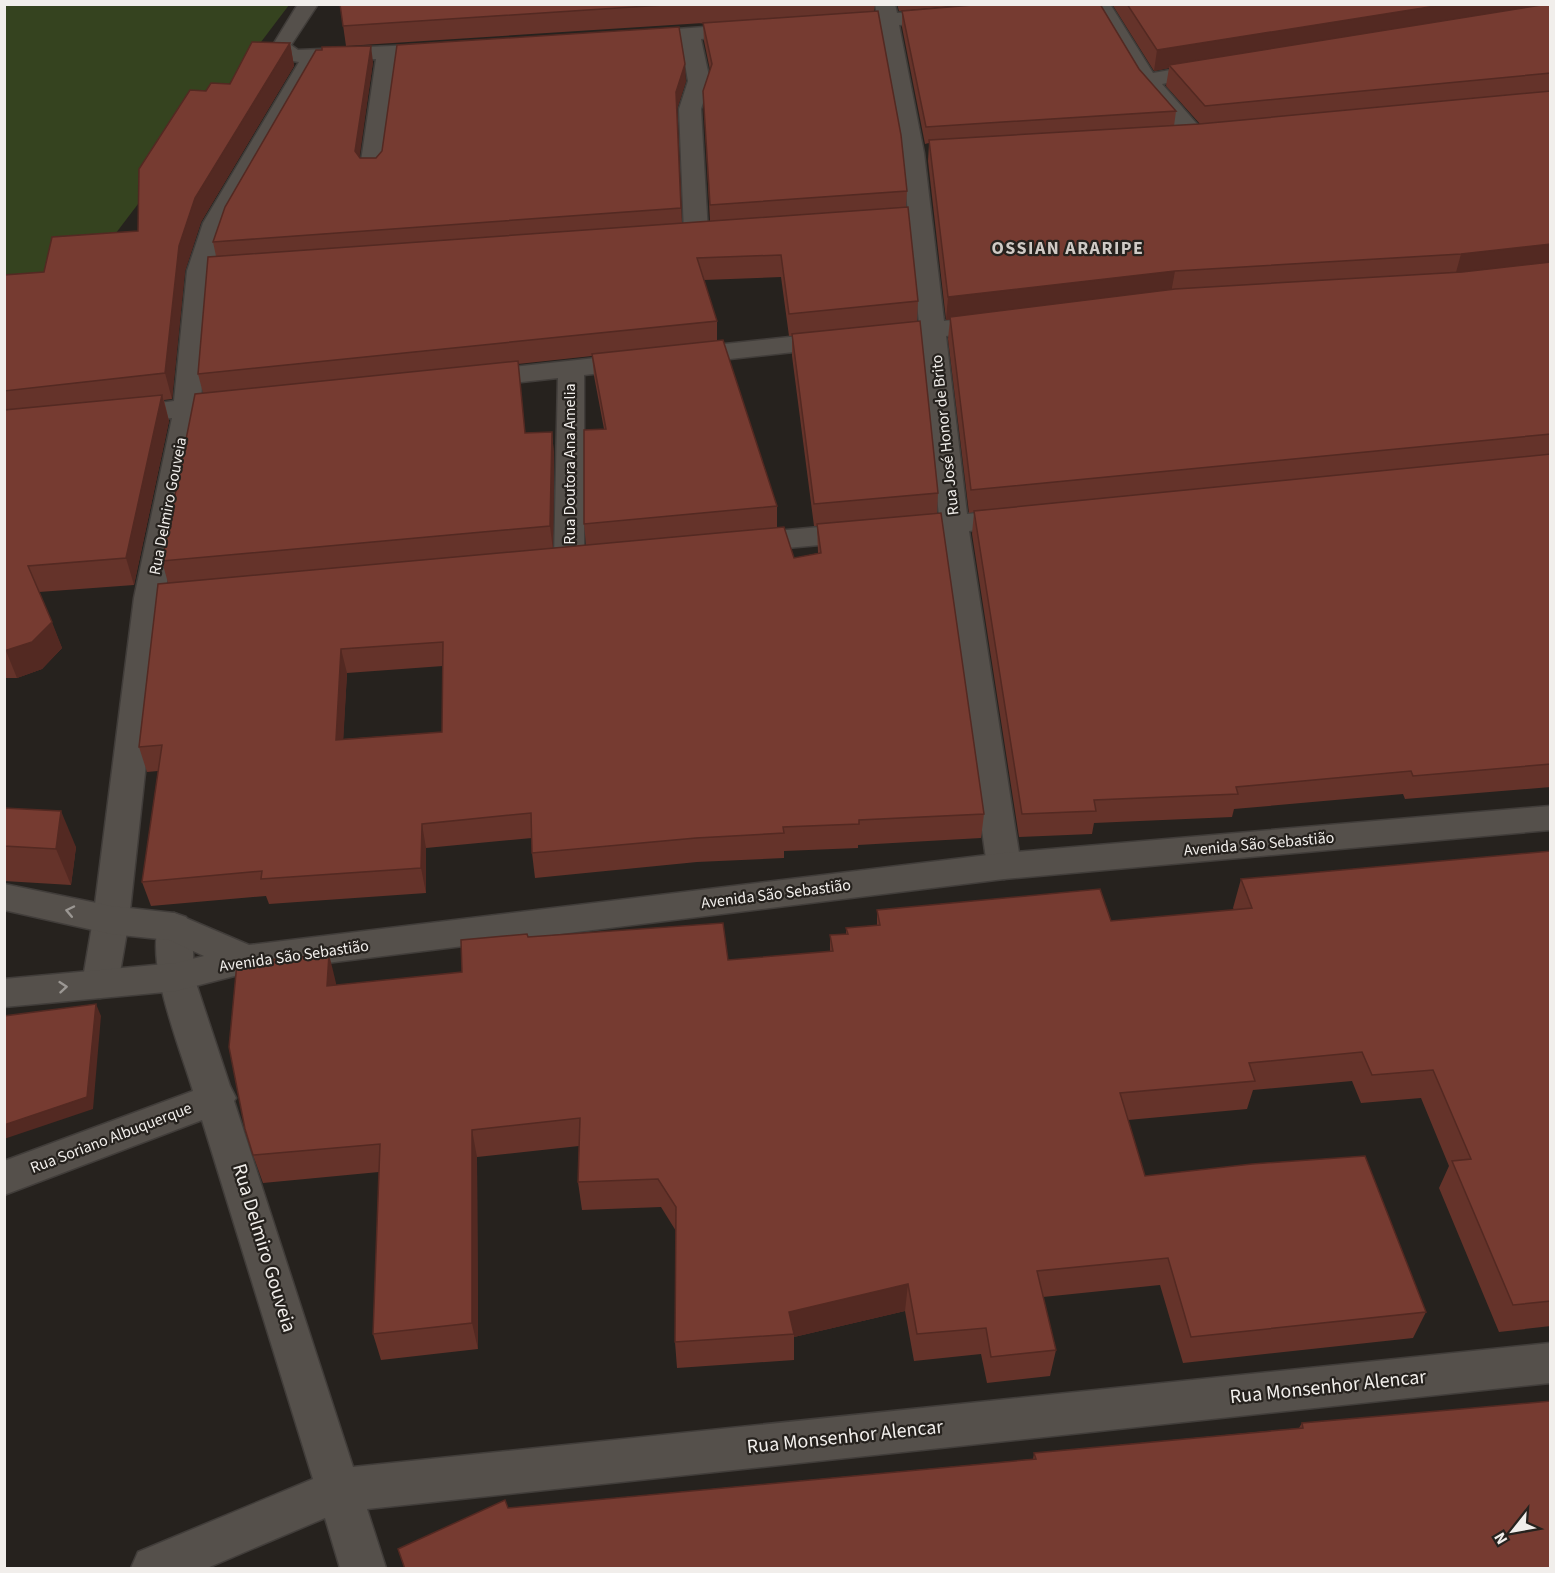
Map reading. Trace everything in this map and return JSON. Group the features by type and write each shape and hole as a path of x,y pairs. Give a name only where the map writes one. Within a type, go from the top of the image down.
{"street":[{"path":"308,4 281,48 303,56 457,49"},
{"path":"1075,6 1099,4 1147,80 1195,136"},
{"path":"818,25 886,12 970,14"},
{"name":"Rua José Honor de Brito","path":"886,12 925,153 908,219 934,331 954,525 1004,866"},
{"path":"609,39 772,28"},
{"path":"690,34 699,81 690,109 696,233"},
{"path":"371,168 387,53"},
{"name":"Rua Delmiro Gouveia","path":"100,984 111,920 149,598 187,408 211,271 215,223 303,56"},
{"path":"1147,80 1228,67"},
{"path":"1172,137 1219,134"},
{"path":"454,381 934,331 1017,320"},
{"name":"Rua Doutora Ana Amelia","path":"569,559 571,370"},
{"path":"96,418 257,401"},
{"path":"721,545 1050,515"},
{"path":"149,598 231,591"},
{"name":"Avenida São Sebastião","path":"4,993 176,976 246,959 1004,866 1551,818"},
{"path":"4,897 111,920 174,927 246,959"},
{"name":"Rua Delmiro Gouveia","path":"174,927 176,976 217,1098 363,1569"},
{"name":"Rua Soriano Albuquerque","path":"4,1178 217,1098"},
{"name":"Rua Monsenhor Alencar","path":"154,1569 339,1490 1551,1363"}],"green space":[{"path":"5,5 289,5 50,320 5,324"}],"building":[{"path":"340,4 678,4 343,26"},
{"path":"985,4 1100,4 1139,69 1176,111 926,127 902,11"},
{"path":"1127,4 1448,4 1157,50"},
{"path":"1551,4 1551,73 1205,106 1169,65"},
{"path":"878,11 901,135 907,191 710,205 703,91 712,64 703,23"},
{"path":"679,27 685,64 676,92 681,208 213,242 225,207 316,50 322,50 322,47 371,46 355,151 360,158 376,158 382,151 397,45"},
{"path":"252,42 290,43 195,198 179,246 165,373 4,391 4,275 44,272 52,237 138,231 139,169 190,90 206,91 211,83 230,84"},
{"path":"1551,91 1551,244 1461,254 1175,271 948,297 929,140 1199,124"},
{"path":"908,207 918,301 789,314 781,255 697,258 717,321 198,374 208,257"},
{"path":"1551,262 1551,434 971,490 950,317 1175,289 1462,272"},
{"path":"920,321 938,493 814,504 792,334"},
{"path":"723,340 777,506 584,524 584,430 606,429 592,354"},
{"path":"518,361 525,433 552,432 550,526 162,561 195,394"},
{"path":"162,395 126,558 28,566 52,622 32,642 4,651 4,410"},
{"path":"1551,454 1551,764 1413,776 1411,771 1236,787 1238,794 1094,800 1096,811 1022,814 974,511"},
{"path":"941,513 984,814 859,820 859,824 783,827 784,833 696,838 532,853 531,813 422,824 421,868 261,879 262,871 142,882 162,745 139,747 158,584 784,527 794,558 821,553 817,524","holes":["443,642 442,732 336,740 341,649"]},
{"path":"4,808 61,811 56,849 4,846"},
{"path":"1551,851 1551,1301 1513,1305 1452,1161 1471,1159 1433,1070 1372,1075 1362,1052 1249,1063 1255,1081 1120,1093 1145,1176 1252,1164 1365,1156 1426,1312 1191,1337 1168,1258 1037,1271 1056,1350 991,1357 986,1328 917,1334 908,1284 789,1312 794,1334 675,1342 676,1207 658,1179 578,1182 580,1118 472,1130 472,1323 373,1334 380,1144 253,1155 245,1129 229,1047 237,963 329,954 327,986 462,972 461,940 723,923 728,960 833,951 830,935 848,934 846,928 880,925 877,910 1100,889 1111,921 1252,908 1241,879"},
{"path":"96,1004 87,1097 4,1125 4,1016"},
{"path":"1551,1401 1551,1569 405,1569 398,1549 505,1500 508,1508 1036,1459 1034,1453 1303,1428 1302,1423"}],"district":[{"name":"OSSIAN ARARIPE","path":"1068,248"}]}
